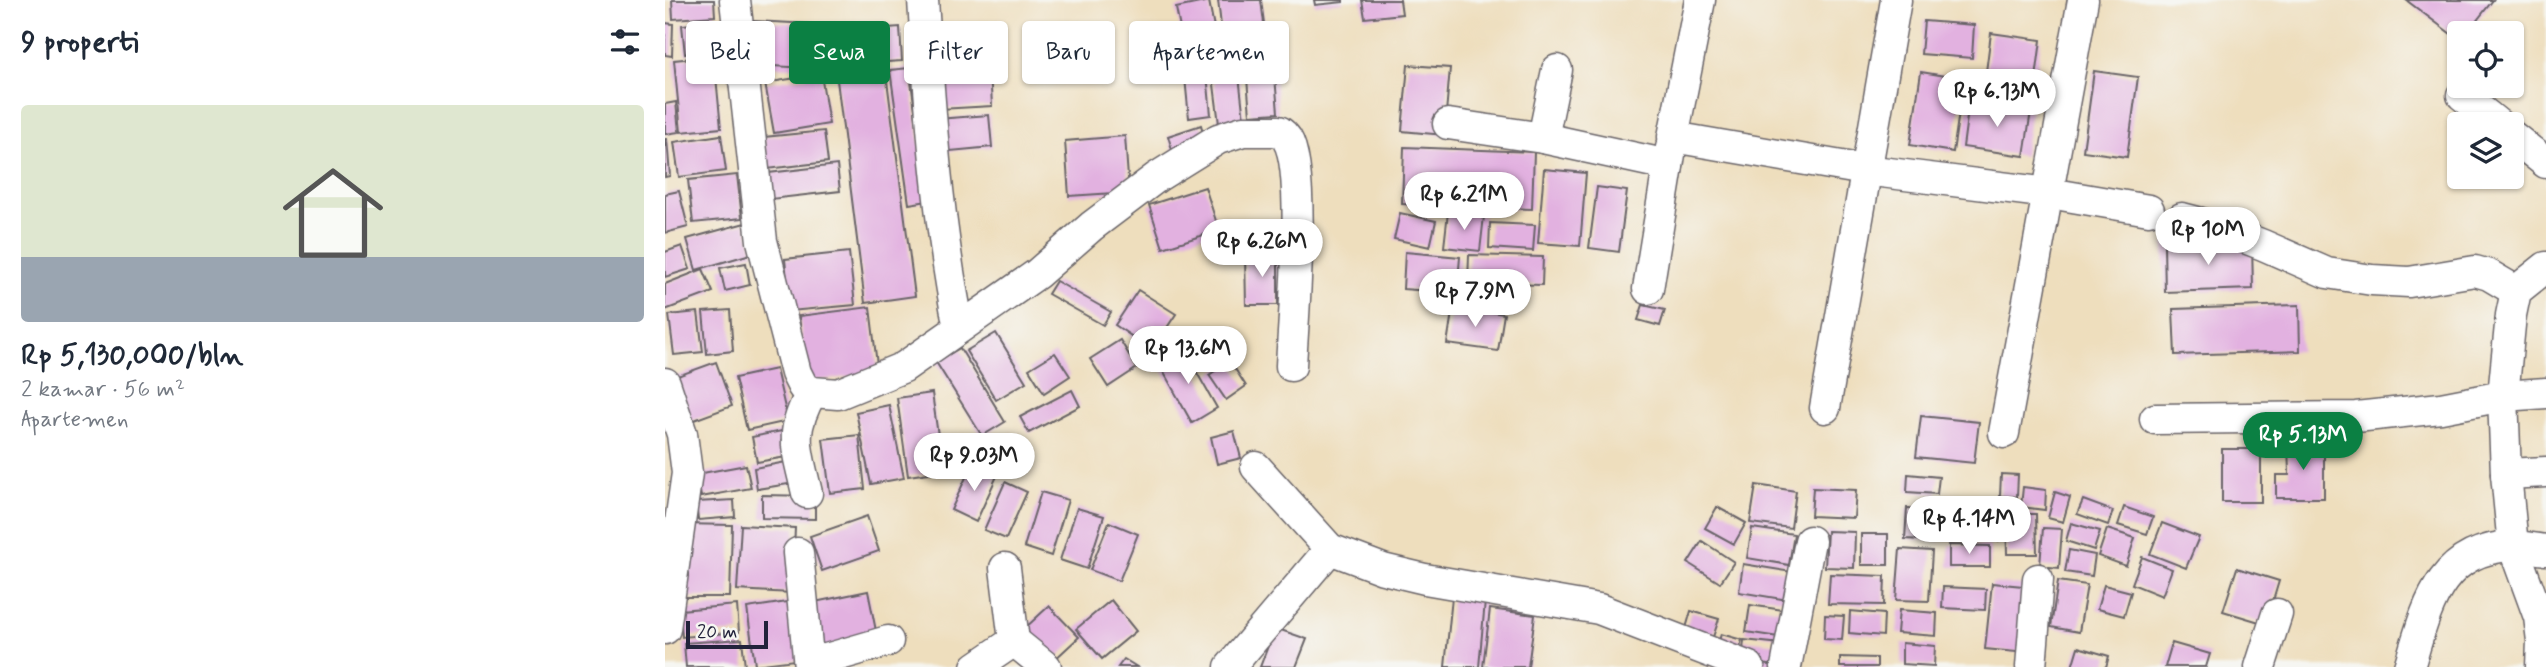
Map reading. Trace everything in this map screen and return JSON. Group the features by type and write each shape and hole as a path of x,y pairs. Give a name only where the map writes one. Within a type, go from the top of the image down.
{"street":[{"path":"923,0 945,256 959,328"},
{"path":"1649,289 1670,151 1700,0"},
{"path":"1825,408 1896,0"},
{"path":"2004,433 2083,0"},
{"path":"740,1 762,241 796,373 803,387 812,392 838,394 905,367 1037,274 1092,226 1157,177 1218,139 1243,131 1279,131 1287,139 1293,160 1297,202 1291,366"},
{"path":"1543,138 1557,70"},
{"path":"2466,98 2483,112"},
{"path":"1448,124 1543,138 1865,170 2049,193 2149,211"},
{"path":"2524,145 2546,163"},
{"path":"2182,218 2217,227 2327,273 2409,282 2475,271 2489,275 2516,291"},
{"path":"2541,667 2539,617 2513,546 2506,474 2503,396 2516,291 2546,267"},
{"path":"665,383 682,434 687,472 665,629"},
{"path":"807,493 795,438 799,414 812,392"},
{"path":"2155,419 2356,417 2441,408 2503,396 2546,393"},
{"path":"1256,467 1330,549 1383,569 1425,579 1599,609 1749,667"},
{"path":"2506,474 2546,472"},
{"path":"1786,667 1810,541"},
{"path":"2409,667 2426,611 2447,575 2460,561 2477,554 2513,546 2546,550"},
{"path":"1230,667 1330,549"},
{"path":"798,553 809,665 888,642"},
{"path":"1005,568 1014,641 1046,667"},
{"path":"2031,667 2038,579"},
{"path":"2260,667 2277,614"},
{"path":"976,667 1014,641"}],"building":[{"path":"672,0 714,0 715,16 673,19"},
{"path":"1218,0 1261,0 1264,21 1220,21"},
{"path":"1314,0 1343,0 1343,2 1315,5"},
{"path":"1362,0 1400,0 1402,14 1365,18"},
{"path":"2406,0 2493,0 2476,21 2447,21 2447,31"},
{"path":"1209,1 1213,21 1179,21 1176,8"},
{"path":"1924,21 1974,25 1972,58 1921,54"},
{"path":"775,22 789,23 789,67 775,66"},
{"path":"665,23 673,24 672,56 665,55"},
{"path":"686,24 685,54 682,25"},
{"path":"900,27 902,61 890,62 890,28"},
{"path":"1991,33 2041,40 2033,101 1983,95"},
{"path":"686,59 686,84 717,84 721,128 681,132 674,60"},
{"path":"1408,65 1450,68 1444,135 1402,131"},
{"path":"904,69 904,84 911,84 928,201 909,204 890,70"},
{"path":"2094,71 2138,77 2127,157 2083,151"},
{"path":"1921,72 1964,79 1953,152 1910,145"},
{"path":"789,79 789,84 823,84 829,124 774,133 765,84 775,84 775,81"},
{"path":"838,84 887,84 915,296 865,303"},
{"path":"938,84 991,84 992,106 940,109"},
{"path":"1186,84 1208,84 1211,115 1189,118"},
{"path":"1214,84 1240,84 1245,129 1220,132"},
{"path":"1247,84 1276,84 1278,113 1250,115"},
{"path":"676,102 679,132 665,134 665,104"},
{"path":"1969,102 2031,111 2024,156 1963,147"},
{"path":"989,115 992,147 940,152 937,119"},
{"path":"1201,125 1206,142 1173,153 1168,136"},
{"path":"824,131 828,162 767,169 764,137"},
{"path":"721,135 726,171 679,177 674,142"},
{"path":"1125,136 1129,192 1069,196 1065,141"},
{"path":"665,139 670,176 665,177"},
{"path":"1404,147 1534,152 1532,209 1402,204"},
{"path":"837,165 840,191 762,200 760,174"},
{"path":"1544,169 1586,173 1580,246 1538,243"},
{"path":"737,175 742,218 693,223 688,180"},
{"path":"1205,187 1219,230 1163,248 1149,205"},
{"path":"1597,187 1627,191 1619,252 1589,248"},
{"path":"679,191 688,227 665,233 665,194"},
{"path":"1448,212 1484,216 1480,251 1444,247"},
{"path":"1400,213 1436,221 1430,247 1394,239"},
{"path":"745,223 754,253 696,270 687,239"},
{"path":"1490,223 1535,225 1533,251 1489,248"},
{"path":"2252,242 2253,289 2165,292 2164,244"},
{"path":"682,246 690,269 665,277 665,252"},
{"path":"849,252 855,305 790,311 785,259"},
{"path":"1405,252 1460,257 1457,293 1403,289"},
{"path":"1278,253 1278,305 1246,305 1245,254"},
{"path":"1469,255 1543,257 1542,285 1468,283"},
{"path":"746,263 750,285 725,291 720,268"},
{"path":"703,269 713,292 665,310 665,284"},
{"path":"1056,281 1111,312 1103,325 1048,294"},
{"path":"1138,290 1176,314 1152,350 1115,325"},
{"path":"1643,305 1665,310 1660,326 1638,320"},
{"path":"2299,305 2300,351 2175,355 2173,309"},
{"path":"1453,306 1504,314 1498,351 1447,344"},
{"path":"870,307 878,373 807,382 799,316"},
{"path":"730,310 733,351 707,354 703,312"},
{"path":"698,312 703,352 674,355 669,315"},
{"path":"996,333 1026,382 996,400 966,351"},
{"path":"1120,340 1137,368 1108,387 1090,359"},
{"path":"960,348 1005,422 982,436 936,362"},
{"path":"1184,350 1217,408 1192,423 1159,364"},
{"path":"1055,353 1070,376 1044,393 1029,369"},
{"path":"1230,361 1246,386 1226,400 1209,375"},
{"path":"716,362 732,406 686,423 669,379"},
{"path":"776,369 788,421 747,430 735,378"},
{"path":"1072,390 1080,406 1029,433 1020,417"},
{"path":"932,393 943,471 908,476 897,398"},
{"path":"889,405 904,478 871,484 856,412"},
{"path":"1921,416 1979,422 1974,463 1916,457"},
{"path":"787,430 792,456 757,462 752,437"},
{"path":"1234,431 1241,458 1217,464 1211,437"},
{"path":"859,435 865,489 830,493 823,439"},
{"path":"2288,441 2324,441 2324,498 2276,498 2276,475 2289,475"},
{"path":"2222,449 2261,449 2261,502 2222,502"},
{"path":"797,460 801,482 757,489 754,468"},
{"path":"972,464 997,476 976,522 951,510"},
{"path":"746,465 751,488 701,497 697,474"},
{"path":"1908,474 1939,477 1937,494 1907,492"},
{"path":"2001,474 2018,475 2017,497 2000,496"},
{"path":"1005,482 1027,492 1006,539 984,530"},
{"path":"1756,485 1796,491 1791,528 1750,523"},
{"path":"2023,487 2046,490 2045,510 2021,507"},
{"path":"1813,488 1856,490 1854,518 1811,516"},
{"path":"1041,492 1068,500 1051,556 1024,547"},
{"path":"2055,492 2070,497 2063,522 2048,518"},
{"path":"762,495 815,496 815,519 762,518"},
{"path":"1961,499 1998,502 1997,515 1960,512"},
{"path":"734,500 735,517 698,520 696,502"},
{"path":"2083,500 2113,511 2108,525 2077,514"},
{"path":"1717,507 1746,523 1734,544 1705,528"},
{"path":"2124,507 2153,517 2147,534 2118,525"},
{"path":"1077,508 1104,516 1087,569 1060,560"},
{"path":"1907,508 1942,510 1940,541 1905,539"},
{"path":"2006,514 2036,514 2037,554 2007,554"},
{"path":"867,516 879,551 822,571 810,536"},
{"path":"1964,519 1999,522 1998,541 1963,538"},
{"path":"1109,522 1138,534 1119,581 1090,570"},
{"path":"2071,523 2100,531 2094,550 2066,541"},
{"path":"2162,523 2199,537 2186,568 2150,554"},
{"path":"682,524 732,525 730,597 680,597"},
{"path":"741,525 795,528 792,593 737,590"},
{"path":"1752,528 1794,534 1789,565 1747,558"},
{"path":"2043,528 2062,529 2059,568 2040,566"},
{"path":"2107,529 2135,538 2126,566 2098,556"},
{"path":"1827,531 1855,532 1854,568 1825,567"},
{"path":"1861,534 1888,534 1888,565 1861,565"},
{"path":"1702,541 1734,562 1720,583 1688,563"},
{"path":"1949,545 1990,546 1990,567 1949,567"},
{"path":"1900,549 1932,551 1929,601 1896,600"},
{"path":"2069,550 2095,555 2092,576 2065,572"},
{"path":"2142,557 2172,569 2162,596 2132,584"},
{"path":"1743,564 1792,572 1788,600 1739,592"},
{"path":"2237,568 2279,581 2266,624 2223,611"},
{"path":"1830,574 1885,576 1884,605 1828,604"},
{"path":"2058,581 2087,585 2079,632 2051,627"},
{"path":"1992,583 2033,587 2027,653 1985,649"},
{"path":"2104,585 2131,592 2124,616 2097,609"},
{"path":"1943,587 1986,589 1985,610 1942,608"},
{"path":"868,591 878,641 815,654 805,604"},
{"path":"1452,597 1485,601 1479,667 1445,667"},
{"path":"1111,600 1136,631 1102,659 1076,629"},
{"path":"794,601 803,659 755,665 747,608"},
{"path":"737,605 739,632 682,637 680,610"},
{"path":"1750,605 1789,611 1785,638 1746,632"},
{"path":"1049,606 1079,637 1053,661 1023,630"},
{"path":"1490,609 1535,615 1528,667 1483,667"},
{"path":"1899,610 1937,613 1936,636 1897,633"},
{"path":"1691,611 1719,619 1711,643 1684,635"},
{"path":"1850,611 1884,614 1883,636 1849,633"},
{"path":"1825,615 1844,616 1842,640 1824,639"},
{"path":"1275,628 1307,639 1296,667 1260,667"},
{"path":"1721,634 1742,640 1737,657 1716,651"},
{"path":"742,639 745,667 686,667 684,643"},
{"path":"1744,640 1781,644 1778,666 1742,662"},
{"path":"1902,643 1935,646 1934,666 1902,664"},
{"path":"2172,643 2210,654 2206,667 2165,667"},
{"path":"2078,647 2109,656 2106,667 2072,667"},
{"path":"1840,657 1877,658 1877,667 1840,667"},
{"path":"1124,659 1137,667 1118,667"}]}
